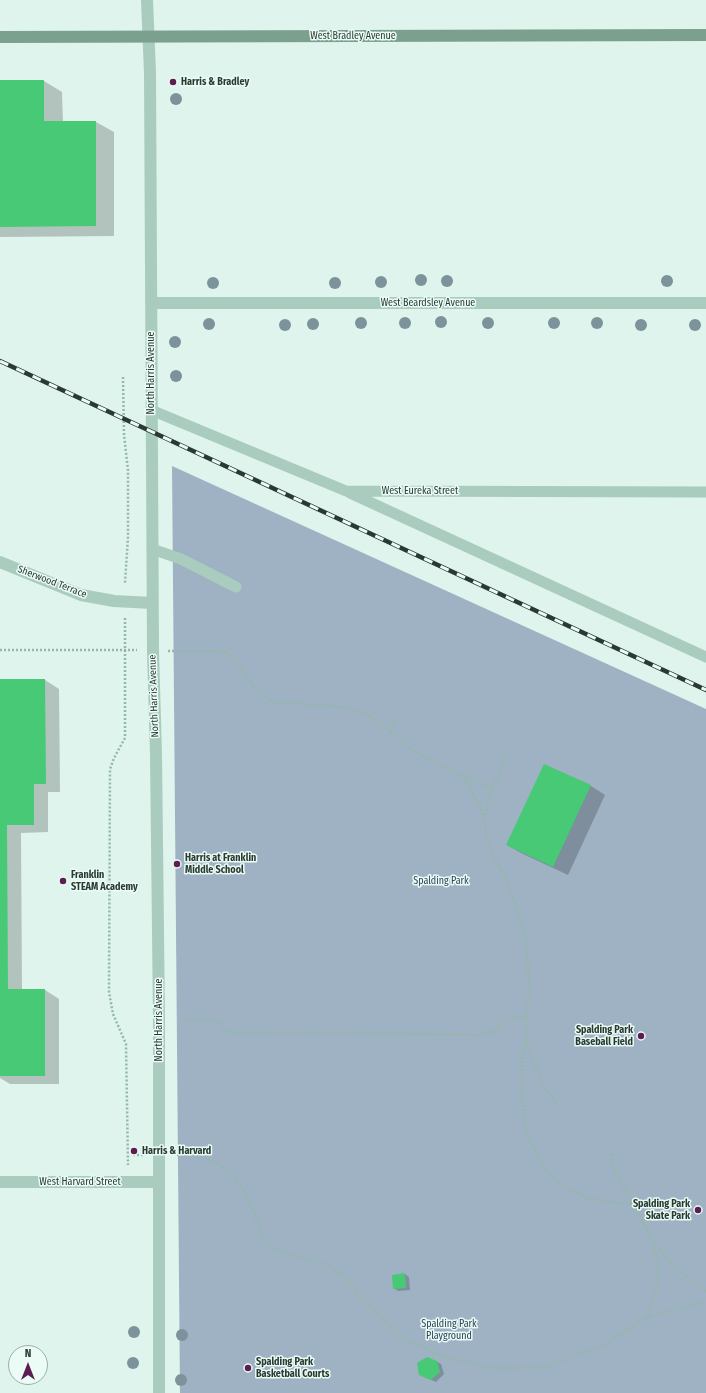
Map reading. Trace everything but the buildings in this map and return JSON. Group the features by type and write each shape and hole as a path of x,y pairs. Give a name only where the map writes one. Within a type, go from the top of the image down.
{"main road":[{"name":"West Bradley Avenue","path":"0,37 706,35"}],"street":[{"name":"North Harris Avenue","path":"147,0 150,73 152,603 157,770 159,1393"},
{"name":"West Beardsley Avenue","path":"151,303 706,303"},
{"name":"Sherwood Terrace","path":"0,562 81,595 114,601 152,603"},
{"name":"West Harvard Street","path":"0,1182 159,1182"}],"lane":[{"name":"West Eureka Street","path":"151,410 346,491 706,492"},
{"path":"346,491 706,656"},
{"path":"152,549 181,559 236,587"}],"path":[{"path":"123,377 124,436 128,470 128,537 125,562 125,583"},
{"path":"125,617 125,738 110,769 109,992 113,1014 126,1044 128,1165"},
{"path":"0,650 132,650"},
{"path":"173,651 224,651 229,654 240,666 254,687 266,698 278,702 352,708 370,716 416,753 492,789"},
{"path":"390,732 396,718"},
{"path":"484,817 486,805 492,789 508,754"},
{"path":"464,777 476,797 484,817 488,841 513,895 526,940 529,978 526,1039 522,1056 523,1116 526,1130 538,1159 558,1182 573,1192 589,1198 606,1202 633,1204"},
{"path":"184,1020 215,1020 220,1023 226,1032 483,1035 494,1032 506,1019 516,1017 527,1018"},
{"path":"526,1039 539,1077 546,1090 560,1107"},
{"path":"612,1154 612,1165 652,1240 673,1265 706,1291"},
{"path":"176,1155 202,1156 220,1165 235,1177 248,1196 262,1236 273,1248 294,1256 322,1263 335,1269 344,1276 361,1299 382,1320 404,1338 441,1356 492,1368 547,1366 600,1347 648,1317 706,1301"},
{"path":"648,1317 657,1286 659,1270 652,1240"},
{"path":"433,1359 435,1352"}],"green space":[{"name":"Spalding Park","path":"172,466 706,709 706,1393 180,1393"}],"railway":[{"path":"0,361 706,690"}],"place":[{"name":"Harris & Bradley","path":"173,82"},
{"name":"Harris at Franklin Middle School","path":"177,864"},
{"name":"Franklin STEAM Academy","path":"63,881"},
{"name":"Spalding Park Baseball Field","path":"641,1036"},
{"name":"Harris & Harvard","path":"134,1151"},
{"name":"Spalding Park Skate Park","path":"698,1210"},
{"name":"Spalding Park Basketball Courts","path":"248,1368"}],"park label":[{"name":"Spalding Park Playground","path":"449,1330"}]}
